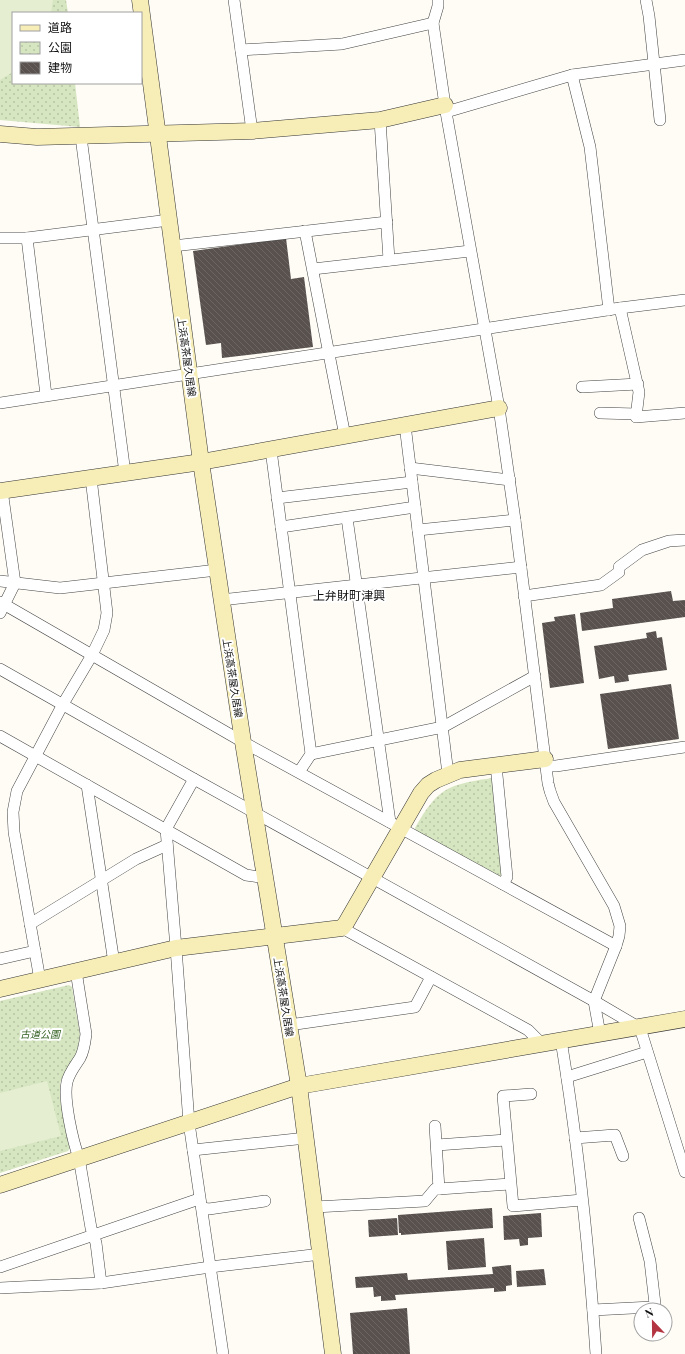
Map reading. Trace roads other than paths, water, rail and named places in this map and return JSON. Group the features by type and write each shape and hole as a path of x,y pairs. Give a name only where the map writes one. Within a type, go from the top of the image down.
{"street":[{"name":"上浜高茶屋久居線","path":"140,0 142,12"},
{"path":"234,0 252,131"},
{"path":"438,0 438,6 433,23 446,109 499,408 510,480 550,791 554,802 617,914 620,926 616,946 594,1000 600,1034"},
{"path":"646,0 655,64 660,120"},
{"name":"上浜高茶屋久居線","path":"142,15 201,462 243,742 299,1086 333,1354"},
{"path":"241,50 342,44 433,23"},
{"path":"0,134 37,137 81,137 158,133 252,131 380,120 446,109 572,75 685,60"},
{"path":"572,75 590,147 615,309 638,384 639,392 636,417 685,413"},
{"path":"380,120 389,260"},
{"path":"81,137 92,230 126,473"},
{"path":"0,238 27,238 169,220"},
{"path":"173,246 387,222"},
{"path":"306,231 345,436"},
{"path":"27,238 46,395"},
{"path":"313,269 470,251"},
{"path":"0,403 615,309 685,300"},
{"path":"582,387 638,384"},
{"path":"499,408 201,462 1,491 15,583 2,607 92,655 243,742 616,946"},
{"path":"600,413 637,414"},
{"path":"405,425 448,774"},
{"path":"271,450 311,754 299,772"},
{"path":"410,468 510,480"},
{"path":"40,980 14,832 13,812 17,791 34,756 92,655 104,630 107,618 91,478"},
{"path":"277,498 412,482"},
{"path":"281,527 415,507"},
{"path":"347,518 379,741 396,825"},
{"path":"418,530 515,520"},
{"path":"524,596 601,585 619,572 619,567 642,550 669,541 685,540"},
{"path":"221,600 521,567"},
{"path":"0,581 60,588 217,570"},
{"path":"0,669 255,813 594,1000 640,1028 685,1172"},
{"path":"311,754 443,727 535,676"},
{"path":"0,736 246,875 266,878"},
{"path":"342,928 373,878 396,825 428,785 448,774 460,770 496,765 546,763 563,764 685,747"},
{"path":"496,765 507,877 503,884"},
{"path":"194,779 166,829 188,1123 223,1354"},
{"path":"87,785 114,963"},
{"path":"30,924 136,859 167,845"},
{"path":"0,989 176,948 342,928 528,1030 541,1044"},
{"path":"0,959 35,951"},
{"path":"76,971 86,1034 81,1057 71,1071 67,1082 66,1096 75,1148 79,1158 93,1235 96,1243 101,1283"},
{"path":"289,1025 415,1007 431,977"},
{"path":"0,1185 299,1086 685,1019"},
{"path":"562,1040 582,1200 596,1354"},
{"path":"567,1077 648,1052"},
{"path":"531,1094 503,1096 513,1206 582,1200"},
{"path":"435,1126 439,1189"},
{"path":"575,1138 615,1135 623,1156"},
{"path":"193,1150 306,1138"},
{"path":"437,1145 506,1140"},
{"path":"315,1206 425,1201 436,1189 510,1184"},
{"path":"0,1267 93,1235 201,1204 209,1209 266,1201"},
{"path":"593,1310 652,1307 655,1304 650,1261 639,1218"},
{"path":"0,1288 101,1283 210,1267 321,1254"}],"district":[{"name":"上弁財町津興","path":"349,596"}],"park label":[{"name":"古道公園","path":"40,1034"}]}
